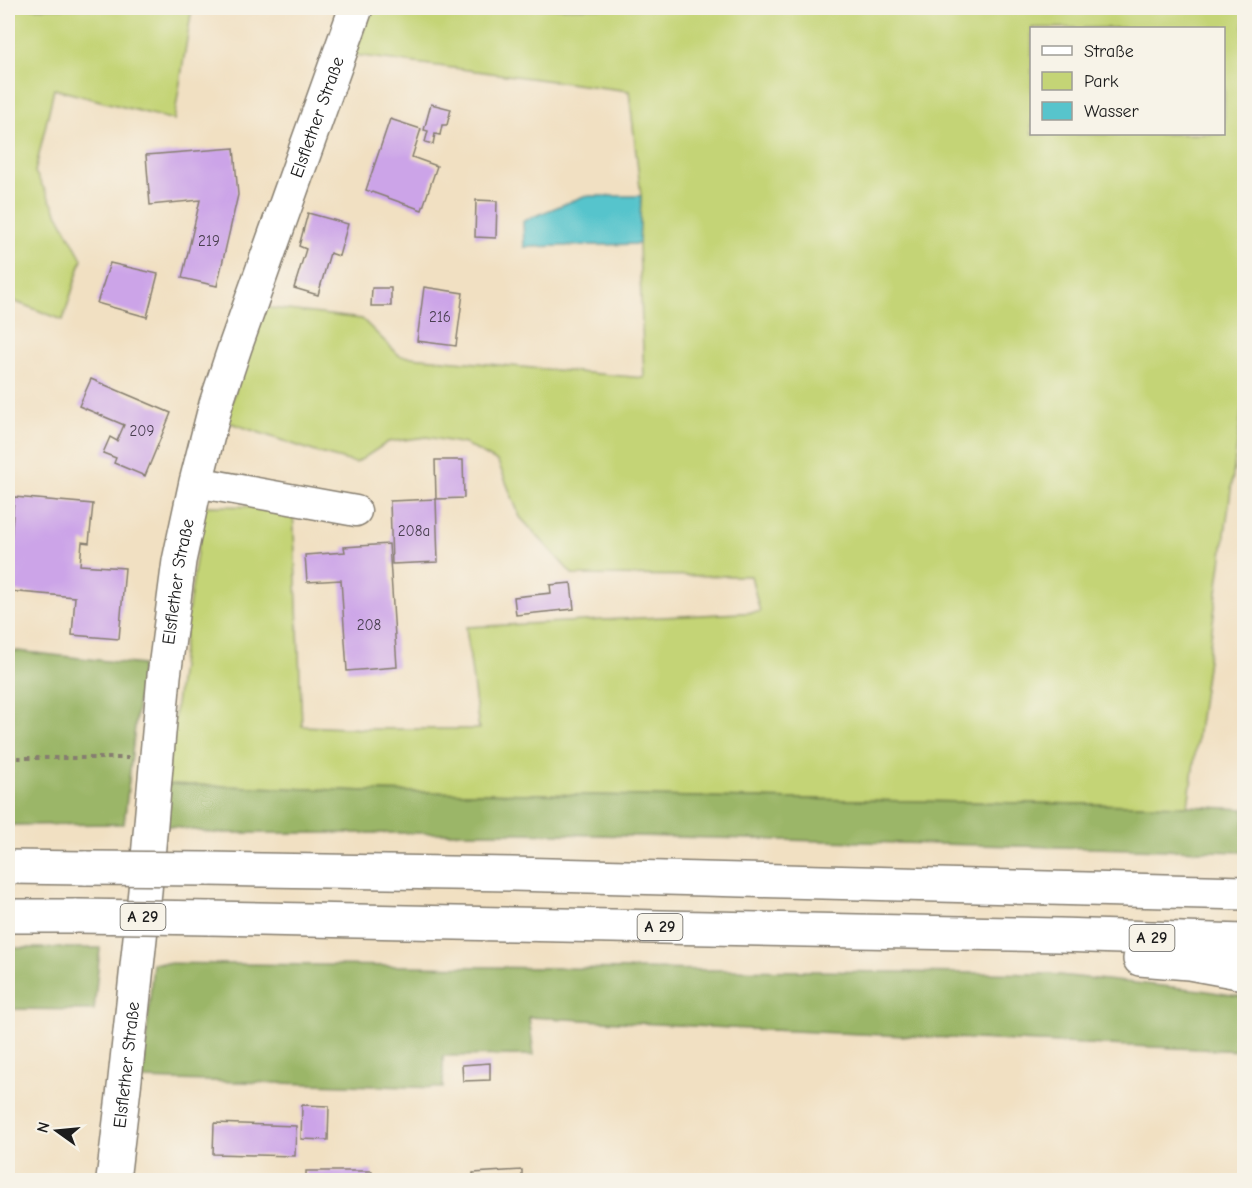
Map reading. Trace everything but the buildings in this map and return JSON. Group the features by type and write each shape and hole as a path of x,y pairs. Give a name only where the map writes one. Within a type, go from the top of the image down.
{"main road":[{"name":"Elsflether Straße","path":"112,1180 125,1078 166,664 179,561 216,404 356,8"},
{"path":"8,867 512,874 1242,891"},
{"name":"A 29","path":"8,916 1059,935 1245,941"},
{"path":"1059,935 1123,958 1189,963 1245,973"}],"lane":[{"path":"196,482 356,511"}],"path":[{"path":"8,758 138,758"}],"green space":[{"path":"8,8 192,8 174,120 54,89 35,172 82,259 63,320 8,299"},
{"path":"372,8 1244,8 1244,394 1188,806 367,791 166,784 204,506 293,507 302,726 368,729 479,729 466,627 760,612 751,576 573,575 520,517 498,462 465,444 427,437 388,442 356,463 225,421 263,307 362,319 400,356 644,378 639,244 641,196 629,91 354,55"},
{"path":"8,650 142,665 124,824 8,825"},
{"path":"166,784 367,791 1188,806 1244,809 1244,852 520,833 213,833 162,825"},
{"path":"8,948 100,948 94,1010 8,1009"},
{"path":"153,963 1049,974 1244,997 1244,1051 529,1017 534,1055 443,1056 443,1088 143,1079"}],"water":[{"path":"584,196 641,196 639,244 524,247 523,221"}]}
